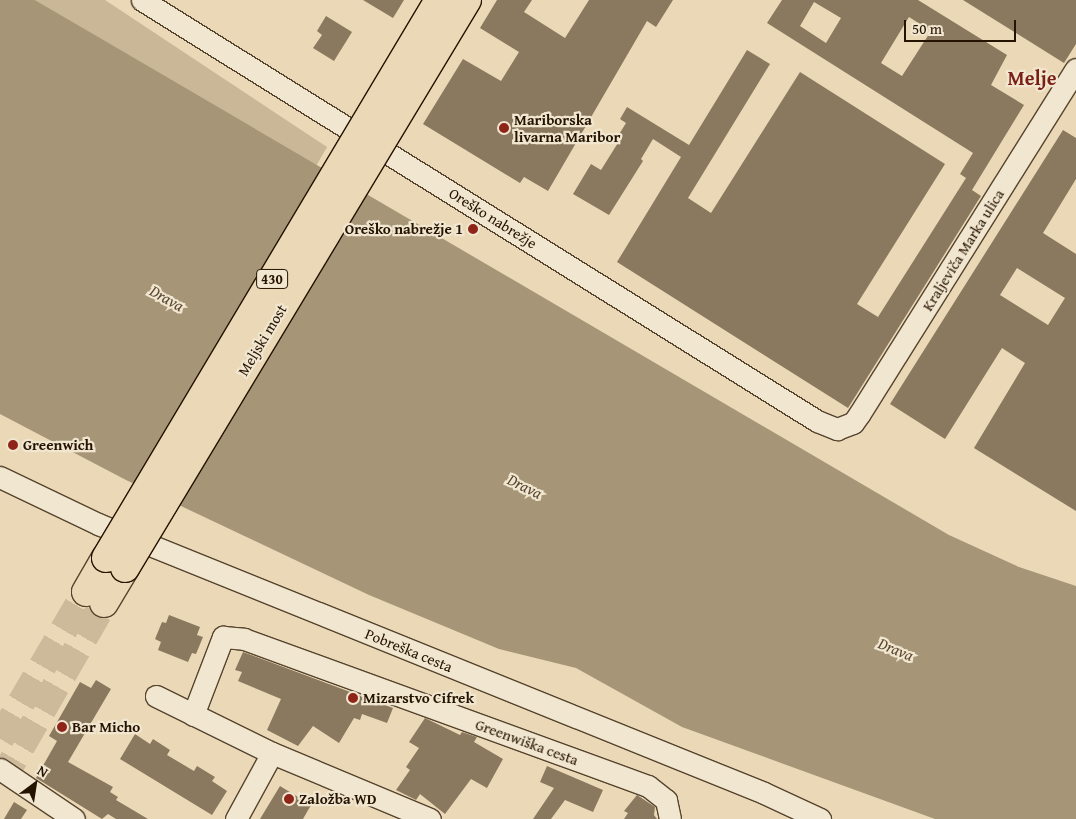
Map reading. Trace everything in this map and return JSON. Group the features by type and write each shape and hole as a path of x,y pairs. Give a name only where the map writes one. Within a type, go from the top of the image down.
{"highway":[{"name":"Meljski most","path":"116,563 439,0"},
{"name":"Meljski most","path":"95,598 467,0"}],"street":[{"name":"Oreško nabrežje","path":"142,0 817,421 837,429 846,427"},
{"name":"Kraljeviča Marka ulica","path":"846,427 860,413 1076,69"},
{"name":"Meljski most","path":"132,538 369,140"},
{"name":"Pobreška cesta","path":"0,477 132,538 764,793 820,819"},
{"name":"Greenwiška cesta","path":"194,715 224,637 244,639 648,786 666,800 670,819"},
{"path":"156,696 272,753 430,819"},
{"path":"236,819 272,753"},
{"path":"0,769 74,819"}],"shaded area":[{"path":"35,0 105,0 327,147 316,166"}],"water":[{"name":"Drava","path":"0,0 35,0 949,535 1019,567 1076,586 1076,819 935,819 682,727 576,668 499,649 369,595 126,480 0,414"}],"building":[{"path":"363,0 404,0 393,18"},
{"path":"497,0 532,0 524,12 565,38 589,0 673,0 656,27 647,21 548,191 524,177 520,183 423,124 463,59 501,81 519,52 480,28"},
{"path":"782,0 918,0 1007,55 991,85 1024,105 972,190 981,196 848,408 617,262 681,157 653,139 641,159 643,161 609,215 573,194 591,164 601,170 621,138 618,136 626,123 620,119 627,107 689,145 747,50 770,64 688,198 711,213 800,72 945,164 857,304 878,317 966,178 960,174 973,153 767,23","holes":["814,2 841,18 826,43 800,26","909,17 931,31 902,76 881,63"]},
{"path":"963,0 1076,0 1076,44 1064,63"},
{"path":"326,16 352,32 334,61 313,48 322,35 317,31"},
{"path":"1063,130 1076,138 1076,179 1043,233 1076,254 1076,511 974,448 1025,363 1002,348 945,439 890,404","holes":["1017,268 1065,298 1048,325 1000,295"]},
{"path":"169,615 200,627 197,635 203,637 196,654 192,653 188,662 158,650 161,642 155,639 162,622 166,623"},
{"path":"243,652 393,708 387,723 362,714 360,720 354,718 339,743 313,726 298,746 267,730 281,699 238,681 242,672 235,670"},
{"path":"96,680 111,689 68,762 113,787 110,792 118,797 116,800 148,819 116,819 108,814 102,819 36,778 57,741 49,736 80,682 91,688"},
{"path":"425,718 460,735 462,732 477,737 474,742 503,759 487,788 471,779 445,814 420,794 416,800 396,790 410,770 406,767 419,748 409,742"},
{"path":"135,734 150,744 153,739 170,750 167,755 194,771 197,766 215,777 212,781 227,791 212,815 120,759"},
{"path":"547,766 603,790 593,812 565,800 551,819 533,819 554,788 540,782"},
{"path":"280,786 311,805 303,819 260,819"},
{"path":"637,795 655,807 654,815 657,819 624,819 628,813 624,811"},
{"path":"14,802 27,810 21,819 4,819"}],"tunnel":[{"path":"0,739 86,592"},
{"path":"0,783 104,603"}],"place":[{"name":"Mariborska livarna Maribor","path":"504,128"},
{"name":"Oreško nabrežje 1","path":"473,229"},
{"name":"Greenwich","path":"13,445"},
{"name":"Mizarstvo Cifrek","path":"353,698"},
{"name":"Bar Micho","path":"62,727"},
{"name":"Založba WD","path":"289,799"}],"district":[{"name":"Melje","path":"1032,77"}]}
